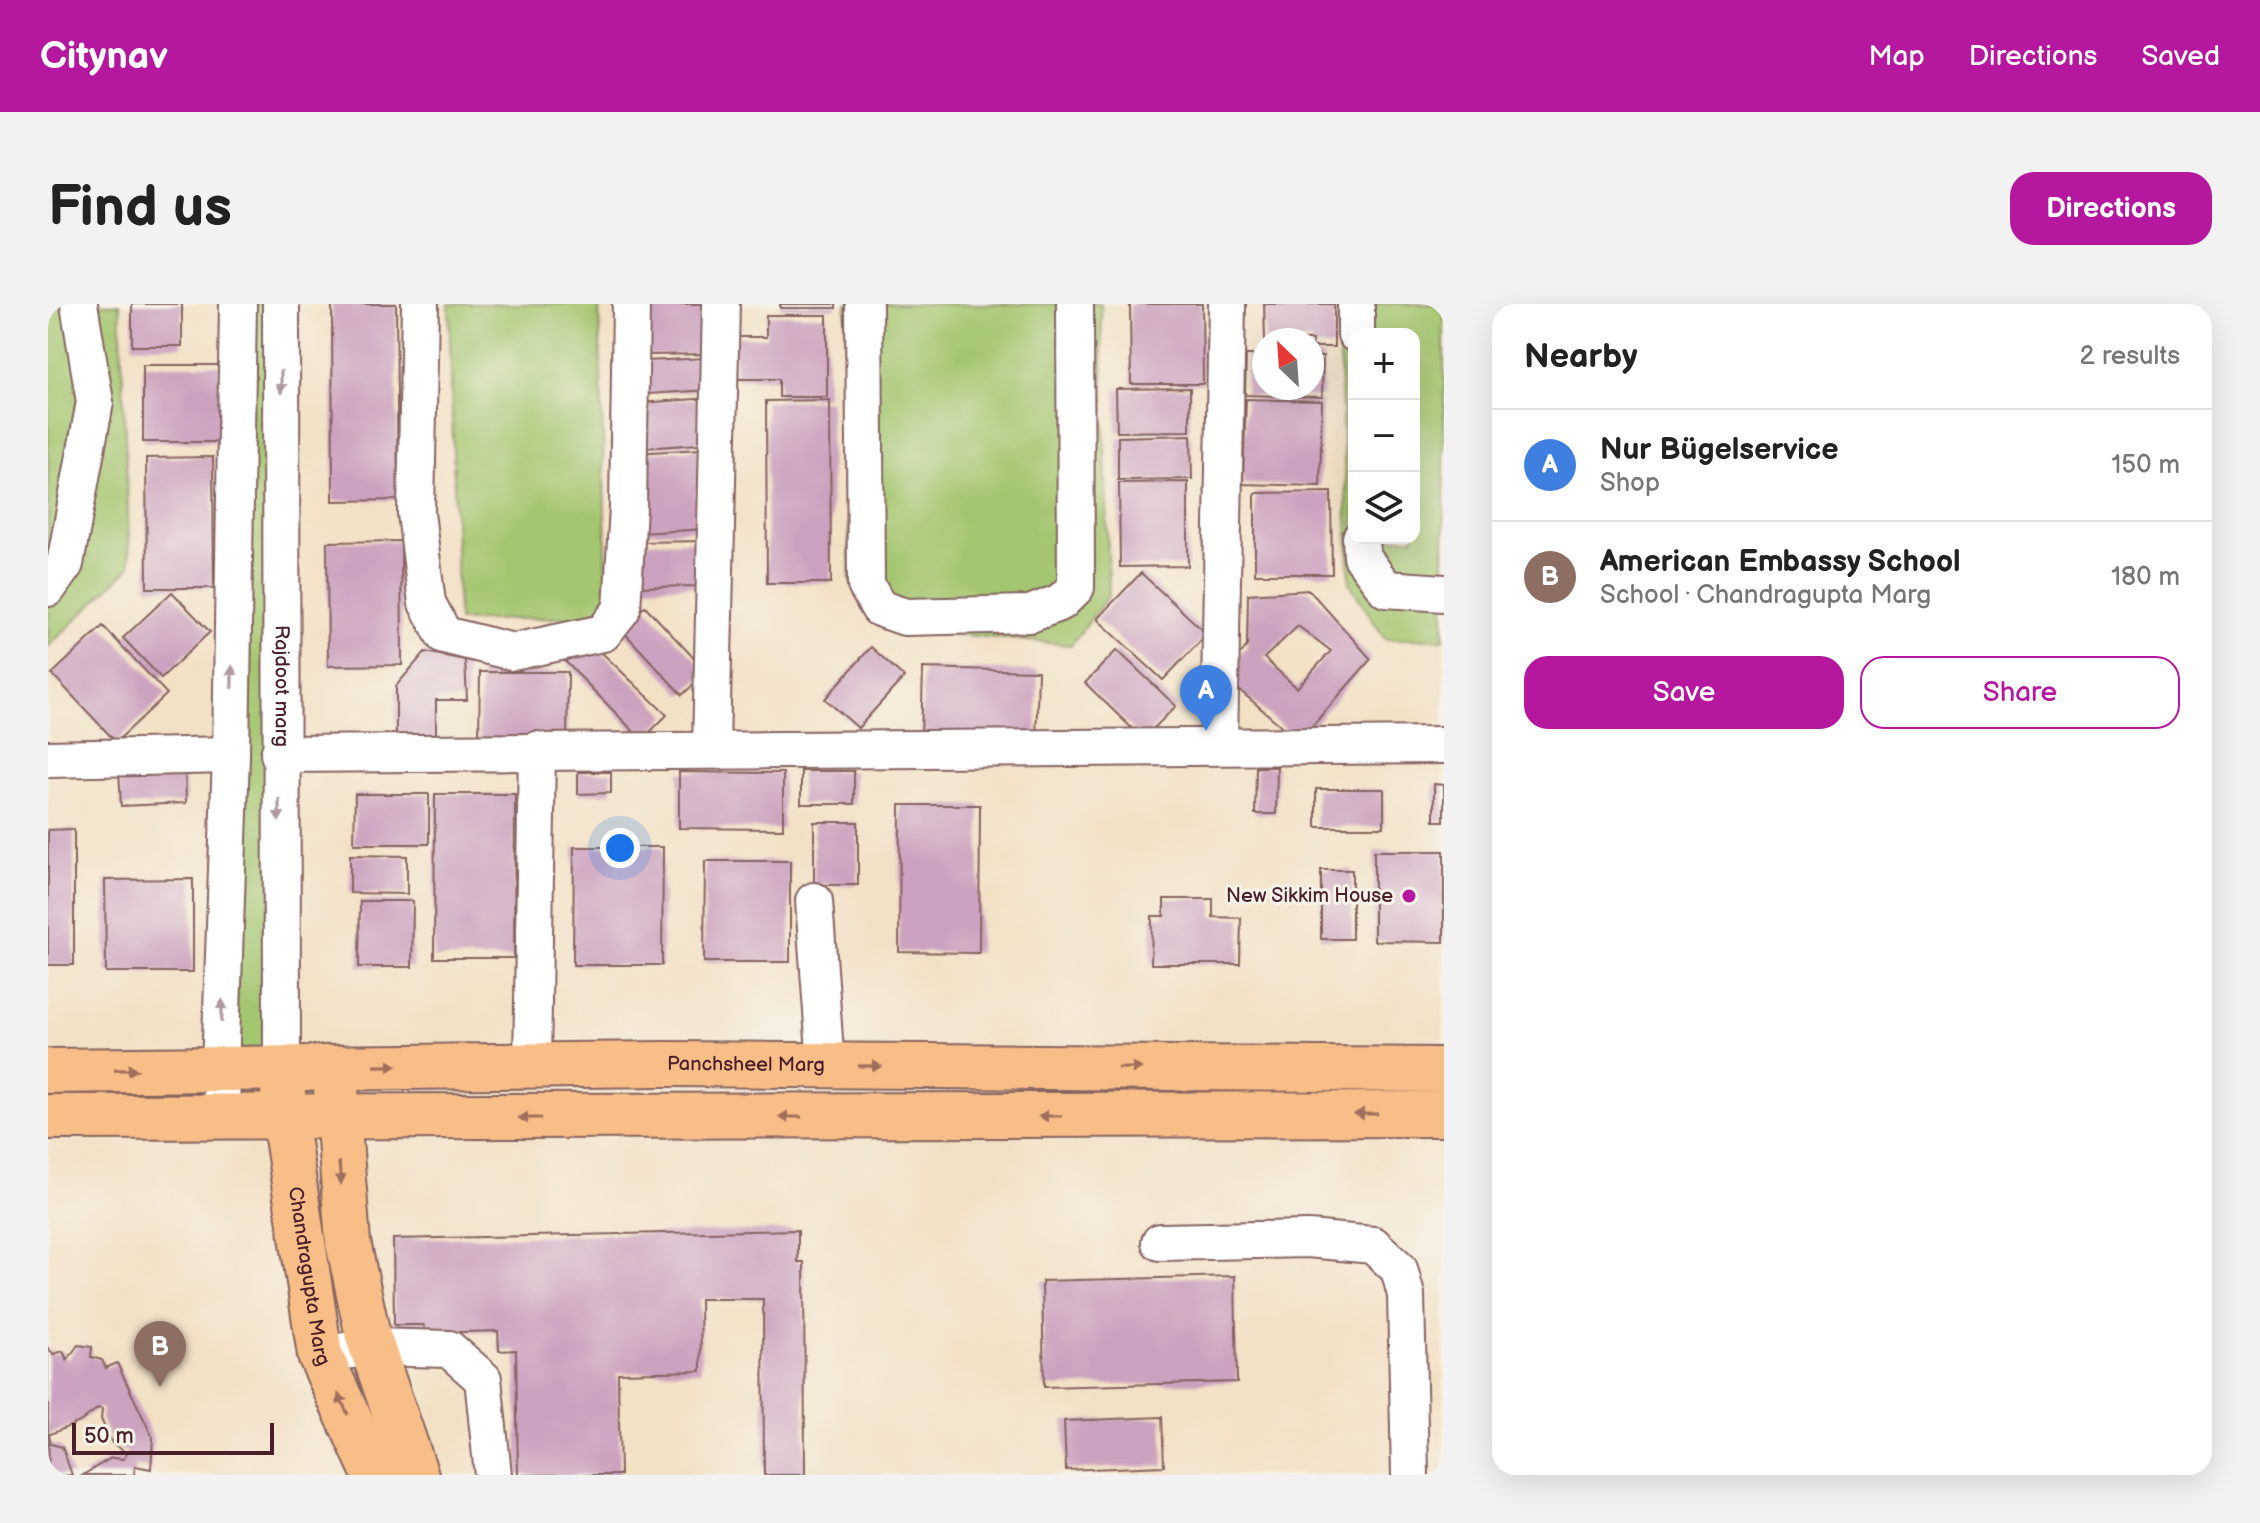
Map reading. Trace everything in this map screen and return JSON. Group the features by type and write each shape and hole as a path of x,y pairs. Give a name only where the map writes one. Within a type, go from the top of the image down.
{"main road":[{"name":"Panchsheel Marg","path":"48,1071 532,1065 1444,1070"},
{"path":"335,1067 336,1118 348,1242 371,1347 416,1475"},
{"name":"Chandragupta Marg","path":"282,1068 284,1117 320,1355 375,1475"},
{"path":"48,1117 1444,1114"}],"street":[{"path":"48,588 65,564 95,402 79,304"},
{"path":"223,1117 220,1069 231,755 238,304"},
{"name":"Rajdoot marg","path":"281,304 279,754 282,1068"},
{"path":"420,304 416,513 427,603 444,635 513,652 603,633 622,609 628,507 631,304"},
{"path":"711,748 721,304"},
{"path":"864,304 866,585 879,608 905,617 1030,614 1061,602 1076,587 1075,304"},
{"path":"1219,746 1227,304"},
{"path":"1356,304 1356,328"},
{"path":"1361,544 1362,557 1386,589 1444,593"},
{"path":"279,754 711,748 1444,745"},
{"path":"532,1065 537,750"},
{"path":"48,759 231,755"},
{"path":"814,901 826,1066"},
{"path":"1160,1242 1308,1239 1373,1245 1399,1269 1406,1295 1410,1475"},
{"path":"320,1355 371,1347 449,1349 483,1379 493,1475"}],"green space":[{"path":"48,304 120,304 130,567 48,647"},
{"path":"243,304 276,304 269,1052 236,1052"},
{"path":"449,304 599,304 608,616 458,621"},
{"path":"846,304 1101,304 1109,595 1071,645 880,627 850,581"},
{"path":"1337,304 1444,304 1444,639 1385,639 1350,584 1348,544 1420,544 1420,328 1348,328 1348,541"}],"building":[{"path":"132,304 182,304 182,346 132,346"},
{"path":"332,304 396,304 398,500 333,501"},
{"path":"643,304 716,304 717,354 643,355"},
{"path":"780,304 836,304 836,308 780,308"},
{"path":"1130,304 1202,304 1203,384 1131,384"},
{"path":"1264,304 1334,304 1334,347 1324,347 1324,328 1265,328"},
{"path":"766,315 827,315 827,397 779,397 779,379 735,379 735,337 766,337"},
{"path":"1246,355 1252,355 1252,395 1245,395"},
{"path":"707,358 709,390 648,394 646,361"},
{"path":"143,365 220,365 220,442 143,442"},
{"path":"1190,388 1190,431 1117,432 1116,389"},
{"path":"709,398 712,443 644,448 641,403"},
{"path":"1246,399 1322,401 1320,486 1243,484"},
{"path":"830,400 831,583 767,583 766,401"},
{"path":"1191,435 1192,479 1118,480 1118,437"},
{"path":"701,449 706,529 640,533 635,453"},
{"path":"213,457 214,588 147,588 146,458"},
{"path":"1188,482 1188,566 1120,567 1119,483"},
{"path":"1331,492 1332,574 1255,574 1255,493"},
{"path":"401,541 402,665 328,666 327,542"},
{"path":"710,541 710,586 634,587 633,542"},
{"path":"1141,573 1207,634 1163,680 1097,619"},
{"path":"1309,590 1371,659 1299,741 1223,676 1247,646 1248,594","holes":["1298,626 1331,651 1297,688 1264,658"]},
{"path":"172,592 210,632 161,678 123,638"},
{"path":"645,606 707,672 682,695 621,629"},
{"path":"103,626 167,694 116,742 52,674"},
{"path":"871,647 904,677 858,728 825,699"},
{"path":"599,650 667,715 642,740 564,660"},
{"path":"1117,650 1176,706 1143,739 1085,683"},
{"path":"425,652 465,660 467,700 436,700 436,748 396,749 396,686"},
{"path":"923,668 1038,671 1036,744 921,741"},
{"path":"480,672 568,672 567,742 479,741"},
{"path":"185,767 186,803 121,806 119,770"},
{"path":"1256,767 1277,767 1276,814 1255,814"},
{"path":"801,771 854,771 854,804 801,804"},
{"path":"578,772 611,772 611,793 578,794"},
{"path":"679,772 783,773 783,829 679,828"},
{"path":"1434,784 1444,785 1444,821 1434,821"},
{"path":"1316,789 1384,789 1384,827 1316,827"},
{"path":"355,794 429,794 429,844 354,844"},
{"path":"435,794 515,794 514,958 434,958"},
{"path":"900,805 980,805 979,953 899,952"},
{"path":"814,822 858,822 858,885 814,885"},
{"path":"74,829 74,965 48,965 48,830"},
{"path":"574,847 663,847 662,965 573,965"},
{"name":"New Sikkim House","path":"1374,851 1444,851 1444,942 1374,941"},
{"path":"350,855 407,856 407,894 350,893"},
{"path":"705,861 790,861 790,962 704,962"},
{"path":"1321,870 1352,870 1352,939 1321,939"},
{"path":"193,879 193,972 106,972 105,880"},
{"path":"1164,899 1213,899 1213,917 1241,918 1240,964 1151,964 1152,916 1164,916"},
{"path":"360,901 413,901 412,967 359,967"},
{"path":"798,1230 798,1262 804,1262 805,1475 764,1475 763,1299 700,1299 701,1371 618,1373 620,1475 518,1475 516,1350 499,1351 498,1331 425,1333 424,1325 394,1325 393,1239"},
{"path":"1235,1276 1237,1382 1044,1387 1042,1281"},
{"path":"78,1345 92,1347 91,1357 102,1360 106,1368 117,1363 153,1438 151,1469 135,1466 134,1475 83,1475 111,1458 124,1459 127,1453 112,1443 101,1419 102,1409 98,1408 80,1422 48,1435 48,1348 53,1354 63,1351 67,1360"},
{"path":"1162,1417 1164,1466 1066,1470 1064,1421"},
{"path":"49,1435 51,1444 62,1447 72,1475 48,1475"}],"place":[{"name":"Nur Bügelservice","path":"1206,731"},
{"name":"New Sikkim House","path":"1409,896"},
{"name":"American Embassy School","path":"160,1387"}]}
